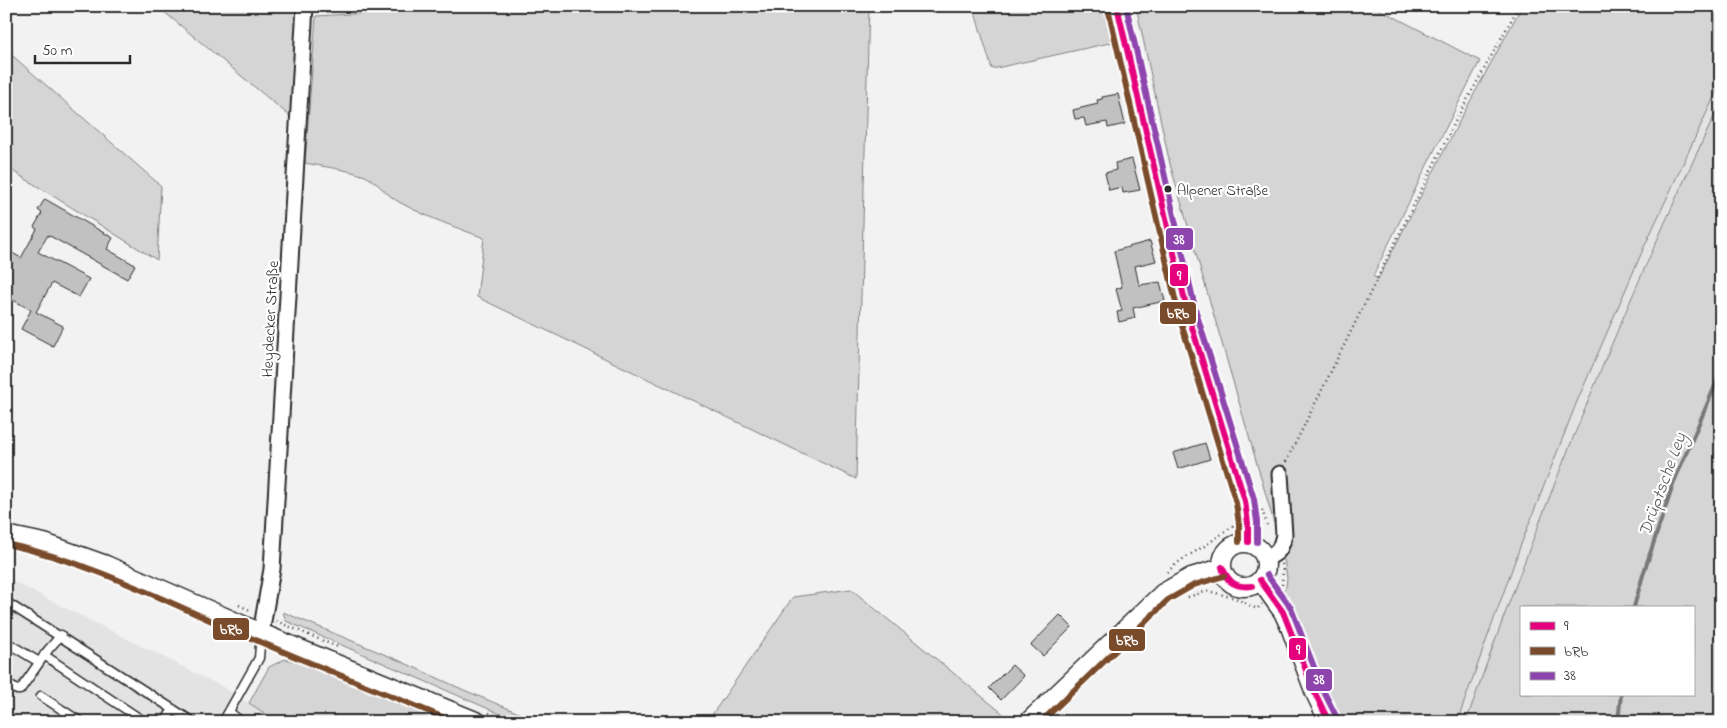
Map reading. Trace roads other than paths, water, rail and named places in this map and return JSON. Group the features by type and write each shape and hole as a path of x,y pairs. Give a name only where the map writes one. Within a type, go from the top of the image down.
{"street":[{"name":"Heydecker Straße","path":"261,633 272,569 305,6"},
{"path":"1117,6 1188,314 1246,501 1248,542"},
{"path":"1272,554 1248,542 1234,544 1224,554 1222,568 1224,575 1234,585 1248,587 1260,580 1272,554 1282,544 1284,535 1280,474"},
{"path":"6,535 44,543 106,565 261,633 478,722"},
{"path":"1028,722 1163,594 1191,577 1222,568"},
{"path":"1260,580 1290,627 1328,722"}],"lane":[{"path":"6,602 193,722"},
{"path":"223,722 260,658 261,633"},
{"path":"6,683 20,690 60,635"},
{"path":"6,642 39,662"},
{"path":"44,655 145,722"},
{"path":"41,696 81,722"},
{"path":"165,722 173,709"},
{"path":"228,712 242,722"}],"waterway":[{"name":"Drüptsche Ley","path":"1634,606 1673,484 1721,372"},
{"name":"Drüptsche Ley","path":"1618,722 1621,696"}],"place":[{"name":"Alpener Straße","path":"1168,189"}]}
